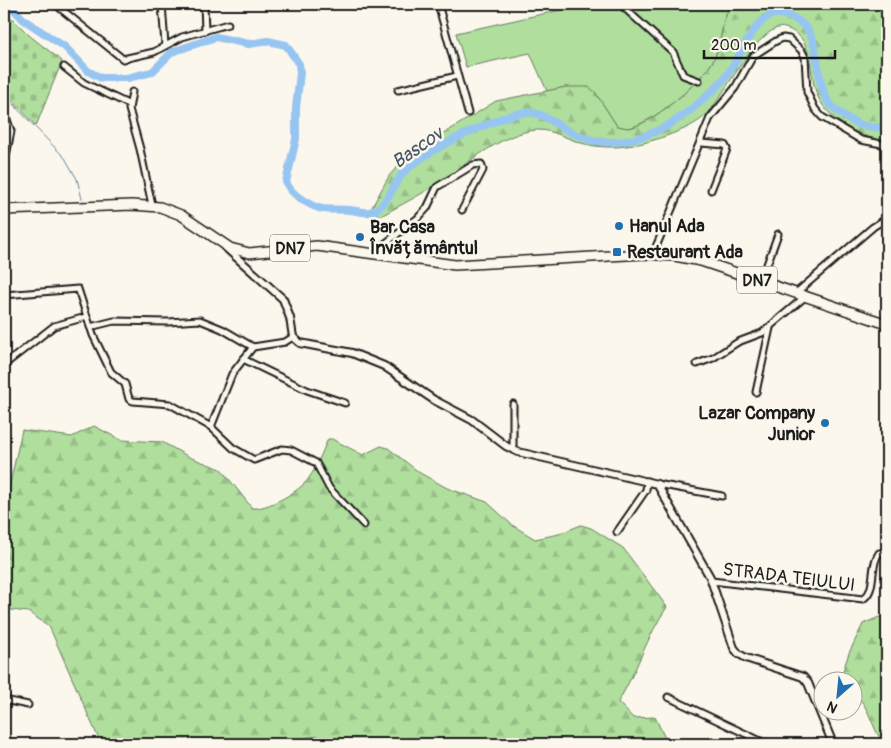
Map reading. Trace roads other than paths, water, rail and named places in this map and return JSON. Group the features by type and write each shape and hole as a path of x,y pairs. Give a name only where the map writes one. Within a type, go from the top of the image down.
{"highway":[{"name":"DN7","path":"4,208 27,210 152,205 181,215 223,244 249,253 317,246 455,265 653,254 688,258 887,324"},
{"name":"DN7","path":"4,214 27,210"}],"street":[{"path":"55,4 123,59 154,52 182,37 228,24"},
{"path":"162,4 165,45"},
{"path":"204,4 205,31"},
{"path":"438,4 468,112"},
{"path":"620,4 673,52 684,75 699,81"},
{"path":"653,254 710,118 735,88 753,56 783,38 793,42 805,57 807,92 815,109 822,117 861,140 887,145"},
{"path":"64,67 84,83 128,104"},
{"path":"398,90 457,76"},
{"path":"4,87 5,114 11,130 4,166"},
{"path":"132,92 128,104 152,205"},
{"path":"701,143 725,145 727,149 711,190"},
{"path":"372,254 418,218 427,208 437,187 474,165 481,164 484,170 462,210"},
{"path":"796,293 873,227 887,218"},
{"path":"761,281 778,234"},
{"path":"223,244 231,254 241,259 282,299 289,313 294,337 304,345 352,353 384,366 434,400 472,420 512,450 658,484 722,496"},
{"path":"241,259 249,253"},
{"path":"4,295 78,289 90,327 111,372 125,384 129,399 133,402 170,404 211,427 234,448 254,460 282,449 291,450 312,460 319,468 329,488 364,525"},
{"path":"697,364 713,358 738,342 770,328 806,296"},
{"path":"4,365 54,326 86,317"},
{"path":"90,327 114,321 168,322 200,320 222,328 253,347 285,342 294,337"},
{"path":"756,392 770,328"},
{"path":"211,427 227,385 253,347"},
{"path":"243,359 307,390 346,403"},
{"path":"512,450 514,404"},
{"path":"617,532 646,490 647,481"},
{"path":"658,484 712,581 738,654 803,677 808,683 833,744"},
{"name":"STRADA TEIULUI","path":"712,581 863,599 870,591 875,558 879,553 887,554"},
{"path":"668,697 767,744"},
{"path":"4,700 28,704"},
{"path":"4,741 16,743"}],"waterway":[{"name":"Bascov","path":"9,4 24,20 65,47 88,71 101,78 127,78 152,72 172,52 216,37 249,44 268,41 286,45 299,64 300,73 296,108 296,139 286,182 288,187 302,199 313,206 323,209 374,211 385,201 404,172 425,156 464,134 517,114 537,114 582,137 607,142 632,140 656,132 684,115 725,78 748,38 764,20 772,15 781,14 796,19 806,27 812,37 822,88 833,108 847,118 862,125 871,127 887,126"},
{"path":"7,98 65,158 77,179 82,199"}],"place":[{"name":"Hanul Ada","path":"619,226"},
{"name":"Bar Casa Învățământul","path":"360,237"},
{"name":"Restaurant Ada","path":"617,252"},
{"name":"Lazar Company Junior","path":"825,423"}]}
